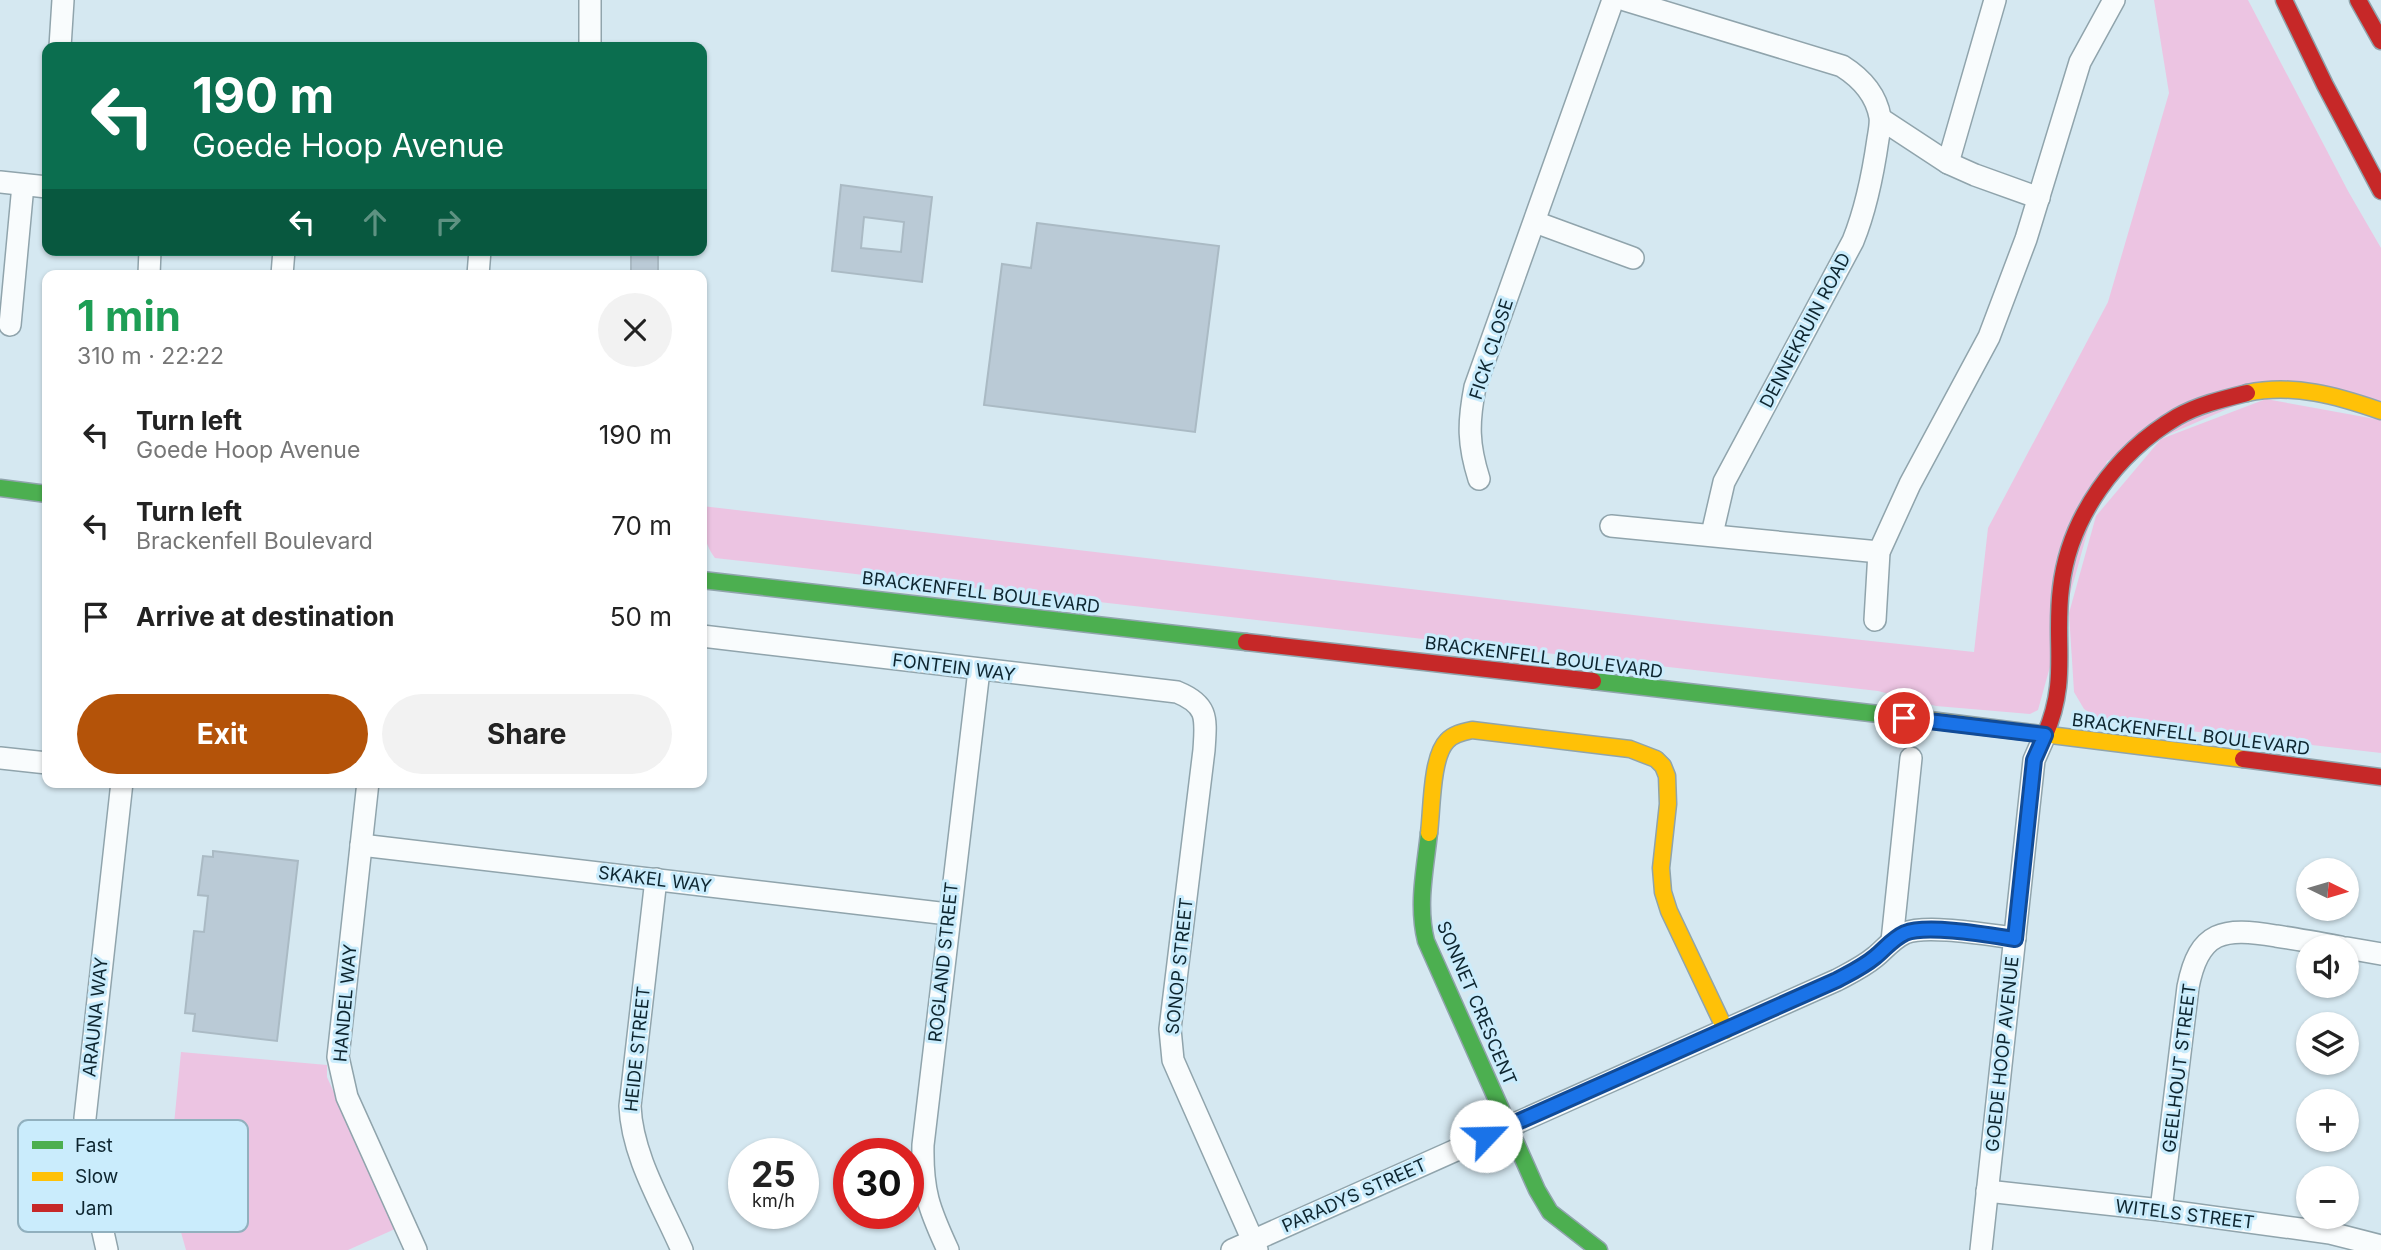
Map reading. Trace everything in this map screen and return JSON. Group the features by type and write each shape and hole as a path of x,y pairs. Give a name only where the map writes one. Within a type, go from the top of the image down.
{"main road":[{"path":"2284,0 2381,191"},
{"path":"2358,0 2381,41"},
{"path":"2045,735 2057,707 2062,657 2061,596 2064,569 2075,534 2091,500 2109,473 2130,449 2153,431 2206,403 2267,391 2324,393 2381,411"},
{"path":"0,488 42,493"},
{"name":"BRACKENFELL BOULEVARD","path":"707,581 2045,735 2381,777"},
{"name":"SONNET CRESCENT","path":"1599,1250 1550,1212 1537,1190 1426,941 1421,922 1421,900 1438,757 1443,743 1461,732 1472,730 1630,748 1656,759 1667,775 1668,790 1661,866 1664,896 1726,1031"}],"street":[{"path":"60,42 63,0"},
{"path":"590,0 590,42"},
{"name":"FICK CLOSE","path":"1479,479 1469,444 1469,421 1475,387 1613,0"},
{"path":"1625,0 1842,66 1866,84 1881,119 1948,163 2039,198"},
{"path":"1948,163 1995,0"},
{"path":"1875,620 1879,552 1910,484 1980,356 2015,270 2080,62 2114,0"},
{"name":"DENNEKRUIN ROAD","path":"1712,534 1724,482 1853,241 1870,185 1881,119"},
{"path":"0,182 42,187"},
{"path":"10,325 23,185"},
{"path":"1535,222 1633,258"},
{"path":"1611,526 1879,552"},
{"name":"FONTEIN WAY","path":"707,637 1177,692 1192,698 1201,708"},
{"name":"ROGLAND STREET","path":"948,1250 929,1209 922,1171 923,1144 948,914 979,670"},
{"name":"SONOP STREET","path":"1201,708 1206,718 1204,750 1170,1028 1171,1047 1180,1076 1255,1245"},
{"name":"GOEDE HOOP AVENUE","path":"1981,1250 2034,760 2045,735"},
{"path":"0,758 42,763"},
{"path":"1892,941 1911,758"},
{"name":"ARAUNA WAY","path":"85,1120 121,788"},
{"name":"HANDEL WAY","path":"367,788 339,1040 341,1076 346,1097 416,1250"},
{"name":"SKAKEL WAY","path":"361,845 948,914"},
{"name":"HEIDE STREET","path":"656,880 630,1122 638,1153 682,1250"},
{"name":"PARADYS STREET","path":"1232,1250 1255,1245 1510,1125 1726,1031 1857,970 1907,932 1950,930 2015,939"},
{"name":"GEELHOUT STREET","path":"2161,1210 2188,987 2198,954 2215,937 2238,931 2296,940"},
{"path":"2359,950 2381,954"},
{"name":"WITELS STREET","path":"1987,1191 2161,1210 2330,1234 2381,1246"},
{"name":"ARAUNA WAY","path":"103,1232 107,1250"}],"shaded area":[{"path":"2154,0 2248,0 2348,191 2381,248 2381,403 2290,382 2107,461 2038,710 2030,714 1936,706 1878,691 715,558 707,542 707,507 1702,623 1974,652 1988,528 2108,302 2169,93"},
{"path":"2266,399 2381,420 2381,753 2103,721 2084,709 2074,692 2069,613 2096,516 2161,439"},
{"path":"181,1052 327,1065 327,1077 395,1229 348,1250 186,1250 181,1232 248,1232 248,1120 174,1120"}],"building":[{"path":"841,185 932,197 922,282 832,271","holes":["864,217 904,222 901,252 861,248"]},
{"path":"1037,223 1219,246 1195,432 984,405 1002,264 1031,268"},
{"path":"631,256 658,256 658,270 631,270"},
{"path":"213,851 298,861 277,1041 193,1031 195,1014 185,1013 194,931 204,932 208,896 198,895 203,856 213,857"}],"traffic: fast":[{"path":"0,488 42,493"},
{"path":"707,581 1246,642"},
{"path":"1593,681 1922,719"},
{"path":"1429,833 1422,901 1426,941 1537,1190 1550,1212 1599,1250"}],"traffic: slow":[{"path":"2247,393 2298,390 2348,400 2381,411"},
{"path":"1922,719 2243,759"},
{"path":"1429,833 1438,759 1447,741 1462,733 1472,730 1630,749 1656,759 1667,776 1668,804 1661,868 1663,892 1669,911 1726,1031"}],"traffic: jam":[{"path":"2284,0 2381,191"},
{"path":"2358,0 2381,41"},
{"path":"2045,735 2057,697 2059,679 2061,588 2074,536 2085,512 2116,468 2155,432 2193,409 2247,393"},
{"path":"1246,642 1593,681"},
{"path":"2243,759 2381,777"}],"route":[{"path":"1486,1136 1837,980 1857,970 1907,932 1950,930 2015,939 2034,760 2045,735 1904,718"}]}
